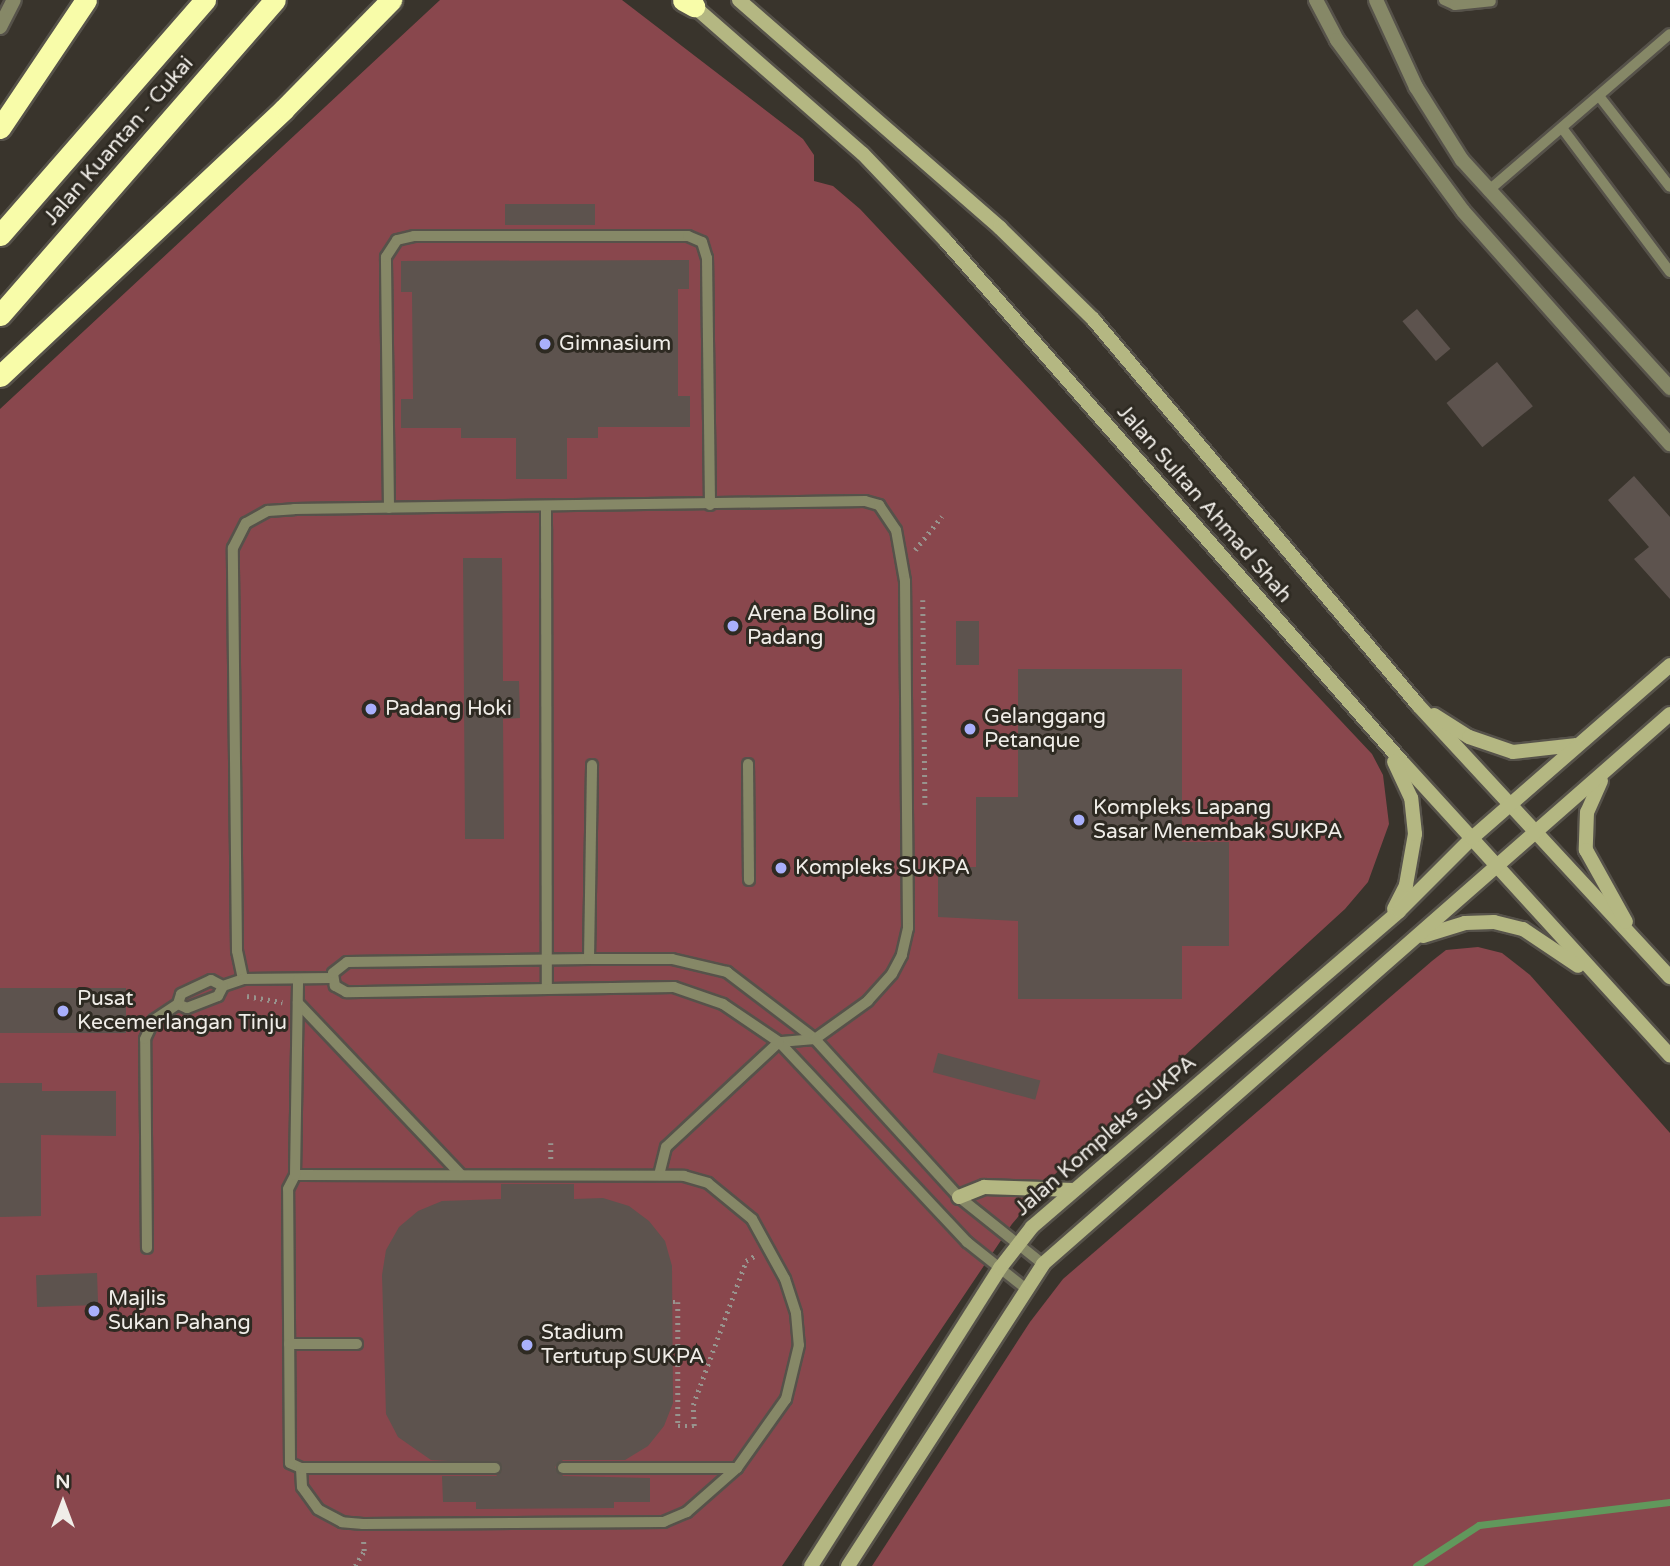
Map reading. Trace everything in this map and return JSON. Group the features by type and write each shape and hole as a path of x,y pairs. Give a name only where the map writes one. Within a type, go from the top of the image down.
{"highway":[{"path":"0,128 86,0"},
{"name":"Jalan Kuantan - Cukai","path":"0,235 205,0"},
{"name":"Jalan Kuantan - Cukai","path":"0,315 275,0"},
{"path":"0,376 371,24 391,0"},
{"path":"371,24 405,0"}],"main road":[{"name":"Jalan Sultan Ahmad Shah","path":"739,0 1000,228 1093,319 1418,705 1508,806 1670,977"},
{"name":"Jalan Sultan Ahmad Shah","path":"688,2 863,154 945,240 1375,732 1604,986 1670,1055"},
{"name":"Jalan Kompleks SUKPA","path":"811,1566 1016,1245 1074,1190 1370,936 1472,838 1670,665"},
{"path":"1418,705 1469,737 1504,750 1527,754 1582,743"},
{"path":"848,1566 957,1403 1025,1288 1043,1264 1419,937 1670,714"},
{"path":"1370,936 1402,896 1415,834 1411,798 1400,770 1375,732"},
{"path":"1604,773 1589,802 1586,850 1638,943"},
{"path":"1419,937 1479,921 1510,925 1534,936 1604,986"},
{"path":"959,1197 984,1187 1074,1190"}],"street":[{"path":"0,27 14,0"},
{"path":"1316,0 1337,40 1463,211 1670,444"},
{"path":"1376,0 1430,113 1488,191 1670,388"}],"lane":[{"path":"1444,0 1455,5 1491,1"},
{"path":"1488,191 1670,34"},
{"path":"1599,96 1670,187"},
{"path":"1562,128 1670,272"},
{"path":"388,508 386,257 397,240 414,236 688,236 702,242 708,258 710,505"},
{"path":"178,1004 187,1008 218,996 234,982 237,951 234,539 246,523 268,511 872,503 890,516 903,558 906,942 881,989 815,1039 779,1042 666,1147 659,1175"},
{"path":"546,507 547,988"},
{"path":"748,764 749,880"},
{"path":"589,959 592,765"},
{"path":"332,978 338,965 347,962 672,959 727,972 815,1039 959,1197 1043,1264"},
{"path":"147,1248 145,1039 154,1020 178,1004 181,994 211,980 234,982 332,978"},
{"path":"332,978 338,989 346,992 547,988 691,990 723,1004 779,1042 967,1242 1025,1288"},
{"path":"298,979 295,1175 288,1189 290,1463 301,1468 495,1468"},
{"path":"298,1003 461,1175"},
{"path":"295,1175 659,1175 696,1178 741,1208 770,1246 796,1313 797,1357 786,1399 737,1468 687,1512 656,1524 342,1522 318,1509 302,1488 301,1468"},
{"path":"289,1344 357,1343"},
{"path":"563,1468 737,1468"}],"path":[{"path":"909,543 912,554 942,516"},
{"path":"921,589 925,617 925,809"},
{"path":"234,982 252,999 298,1003"},
{"path":"673,1302 678,1302 678,1426 694,1426 693,1405 746,1261"},
{"path":"355,1566 364,1551 362,1524"}],"shaded area":[{"name":"Kompleks SUKPA","path":"440,0 622,0 803,139 814,155 814,181 833,186 860,209 1372,754 1383,775 1389,824 1368,882 1345,909 1053,1176 1012,1224 782,1566 0,1566 0,409"},
{"path":"1478,947 1502,953 1530,975 1670,1133 1670,1566 872,1566 1030,1322 1063,1279 1432,961 1446,950"}],"building":[{"path":"505,204 595,204 595,225 505,225"},
{"name":"Gimnasium","path":"689,260 689,289 678,289 678,396 690,396 690,427 598,427 598,438 567,438 567,479 516,479 516,438 461,438 461,428 401,428 401,399 413,399 412,292 401,292 401,261"},
{"path":"1417,309 1450,349 1436,361 1402,321"},
{"path":"1497,362 1533,406 1482,447 1446,403"},
{"path":"1634,476 1670,517 1670,599 1634,559 1649,547 1608,500"},
{"path":"463,558 502,558 503,681 519,681 520,718 503,719 504,839 465,839"},
{"path":"956,621 979,621 979,665 956,665"},
{"name":"Kompleks Lapang Sasar Menembak SUKPA","path":"1018,669 1182,669 1182,842 1229,842 1229,946 1182,946 1182,999 1018,999 1018,921 938,917 938,867 976,867 976,797 1018,797"},
{"name":"Pusat Kecemerlangan Tinju","path":"0,988 126,988 126,1033 0,1033"},
{"path":"938,1053 1040,1080 1035,1100 933,1072"},
{"path":"0,1083 42,1083 42,1091 116,1091 116,1136 41,1135 41,1216 0,1217"},
{"name":"Stadium Tertutup SUKPA","path":"501,1184 574,1184 574,1199 603,1198 629,1206 649,1221 665,1241 672,1266 673,1403 664,1426 648,1446 625,1460 563,1460 555,1467 563,1476 650,1478 650,1502 614,1502 614,1508 476,1509 476,1502 443,1502 442,1476 496,1476 502,1471 501,1464 431,1460 398,1437 386,1414 382,1275 386,1250 399,1227 418,1211 442,1201 501,1199"},
{"path":"97,1273 98,1305 37,1307 36,1275"}],"waterway":[{"path":"1416,1566 1479,1525 1670,1502"}],"place":[{"name":"Gimnasium","path":"545,344"},
{"name":"Arena Boling Padang","path":"733,626"},
{"name":"Padang Hoki","path":"371,709"},
{"name":"Gelanggang Petanque","path":"970,729"},
{"name":"Kompleks Lapang Sasar Menembak SUKPA","path":"1079,820"},
{"name":"Kompleks SUKPA","path":"781,868"},
{"name":"Pusat Kecemerlangan Tinju","path":"63,1011"},
{"name":"Majlis Sukan Pahang","path":"94,1311"},
{"name":"Stadium Tertutup SUKPA","path":"527,1345"}]}
